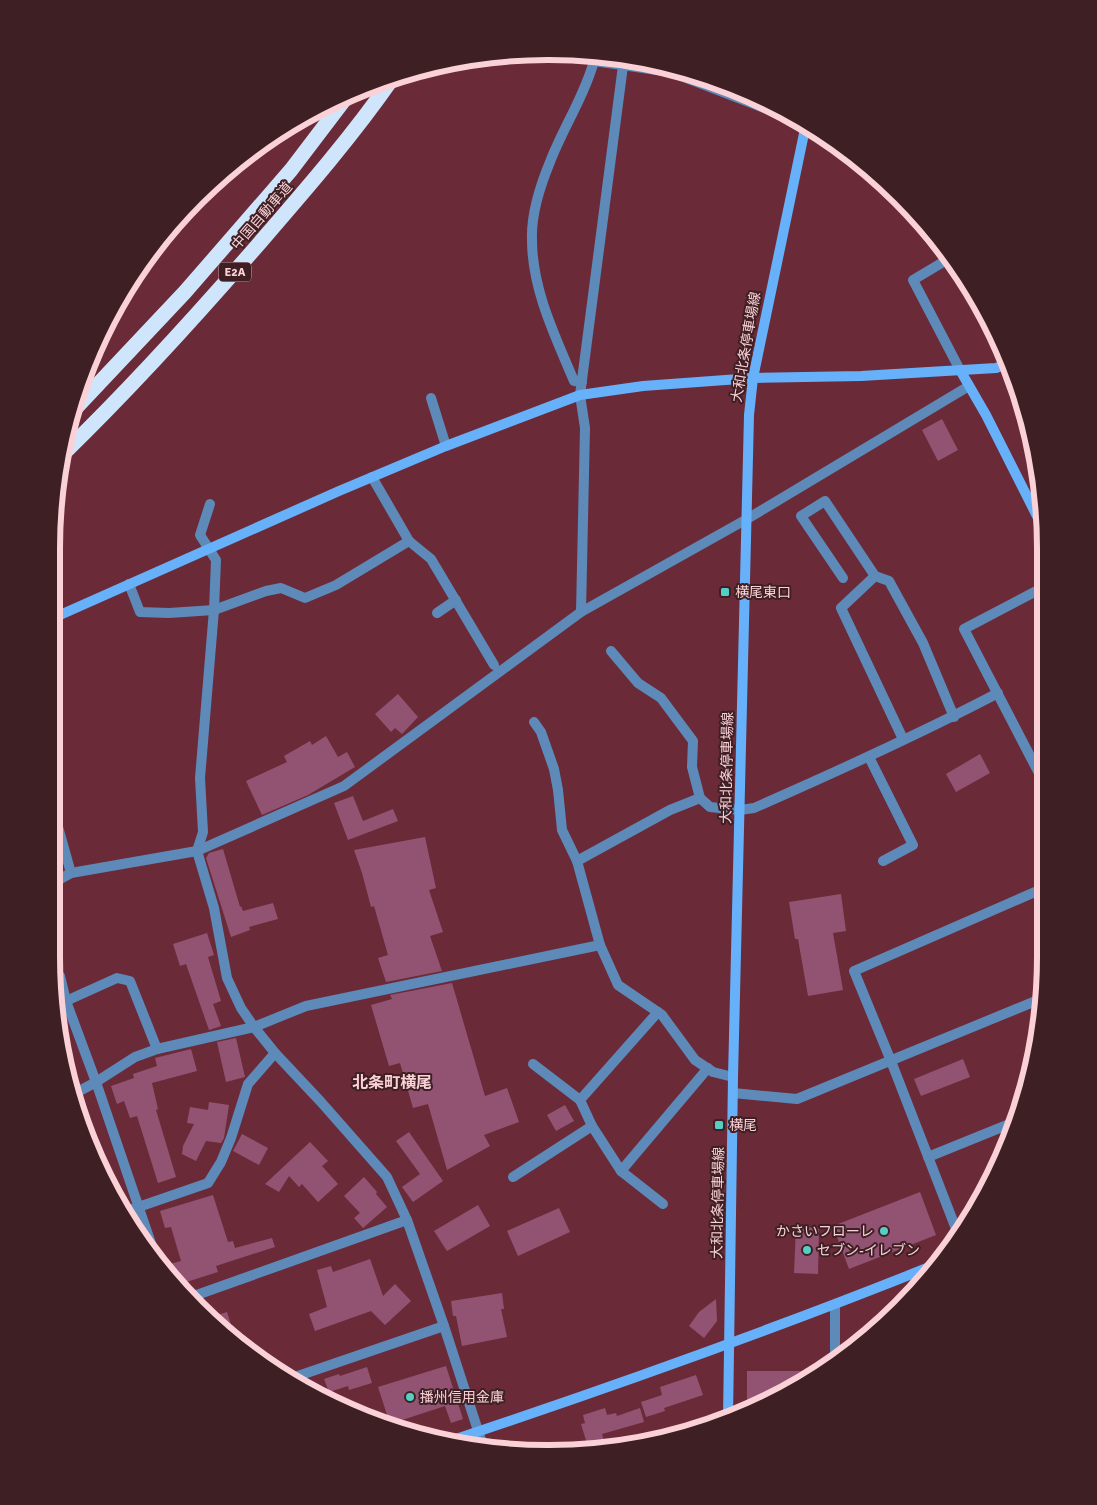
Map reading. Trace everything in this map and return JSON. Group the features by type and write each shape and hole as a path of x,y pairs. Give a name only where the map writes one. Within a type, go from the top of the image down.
{"highway":[{"name":"中国自動車道","path":"71,447 212,299 309,185 385,88"},
{"name":"中国自動車道","path":"84,398 191,285 290,170 339,107"}],"street":[{"path":"582,382 574,381 541,301 532,246 535,207 549,163 589,78 594,62"},
{"path":"580,612 585,428 580,395 623,66"},
{"name":"大和北条停車場線","path":"728,1411 733,1077 749,415 753,378 804,132"},
{"path":"944,262 913,280 986,415 1036,513"},
{"path":"60,615 372,477 446,446 580,395 643,386 753,378 861,376 996,368 1001,366"},
{"path":"60,879 71,873 197,851 344,786 580,612 747,519 969,386"},
{"path":"431,398 446,446"},
{"path":"372,477 409,541 431,559 494,665"},
{"path":"843,578 801,516 825,501 875,576 889,581 923,643 954,717"},
{"path":"210,504 200,535 216,560 214,610 200,778 204,832 197,851 214,908 227,978 240,1008 254,1027 275,1053 387,1177 407,1220 481,1440"},
{"path":"129,584 140,612 169,613 214,610 266,591 281,588 305,598 336,585 409,541"},
{"path":"875,576 841,608 903,739"},
{"path":"1037,591 964,629 1037,769"},
{"path":"437,613 456,600"},
{"path":"611,651 638,683 661,698 693,741 692,767 700,798 710,807 740,810 754,808 870,757 903,739 954,717 998,693"},
{"path":"534,722 542,732 550,755 558,790 562,830 577,861 600,945 618,985 662,1015 695,1060 713,1072 733,1077"},
{"path":"870,757 913,845 883,861"},
{"path":"577,861 670,810 700,798"},
{"path":"60,834 71,873"},
{"path":"955,1227 854,971 1037,891"},
{"path":"79,1091 135,1057 157,1049 254,1027 306,1006 600,945"},
{"path":"66,1001 117,978 130,981 157,1049"},
{"path":"61,979 66,1001 96,1082 148,1237"},
{"path":"733,1093 798,1099 1035,1001"},
{"path":"580,1100 658,1012"},
{"path":"131,1210 208,1183 221,1162 231,1138 248,1084 275,1053"},
{"path":"534,1064 580,1100 592,1126 621,1170 663,1204"},
{"path":"621,1170 708,1068"},
{"path":"928,1157 1007,1125"},
{"path":"513,1177 592,1126"},
{"path":"196,1295 407,1220"},
{"path":"461,1437 729,1344 835,1305 924,1269"},
{"path":"834,1353 835,1305"},
{"path":"298,1376 444,1326"}],"building":[{"path":"942,419 958,450 938,461 922,430"},
{"path":"398,694 418,717 402,734 395,728 391,732 375,714"},
{"path":"326,736 338,757 347,752 355,767 308,795 262,815 246,781 287,762 284,756 310,741 312,745"},
{"path":"980,754 990,773 956,792 946,774"},
{"path":"353,796 363,821 393,809 398,821 348,840 334,803"},
{"path":"425,837 436,888 429,890 443,932 430,936 442,971 386,982 378,958 388,955 374,906 371,907 354,850"},
{"path":"223,849 240,907 243,911 273,903 278,919 249,927 250,930 231,937 206,858 209,853"},
{"path":"841,894 846,931 833,933 843,990 808,996 789,902"},
{"path":"207,933 214,955 208,957 221,1001 213,1004 221,1026 209,1030 186,964 180,966 173,944"},
{"path":"452,983 485,1096 507,1088 519,1122 484,1135 490,1146 447,1170 428,1104 413,1108 400,1063 389,1066 371,1005 392,999 390,995"},
{"path":"236,1038 245,1077 226,1082 217,1042"},
{"path":"191,1049 197,1071 152,1083 158,1109 156,1110 176,1177 158,1183 137,1116 130,1118 124,1101 117,1104 111,1086 134,1078 133,1074 157,1066 155,1058"},
{"path":"963,1059 970,1077 921,1096 914,1079"},
{"path":"209,1102 229,1105 224,1138 221,1143 206,1141 196,1161 182,1154 183,1146 194,1124 187,1123 190,1107 208,1110"},
{"path":"565,1105 574,1121 556,1131 547,1115"},
{"path":"409,1132 443,1181 413,1202 402,1187 420,1174 396,1141"},
{"path":"242,1134 268,1148 259,1165 233,1151"},
{"path":"310,1142 328,1161 322,1166 338,1184 318,1202 302,1184 299,1187 289,1176 279,1192 265,1184"},
{"path":"364,1177 387,1207 363,1228 354,1218 360,1213 344,1196"},
{"name":"かさいフローレ","path":"920,1192 936,1235 849,1269 833,1226"},
{"path":"213,1195 228,1242 233,1241 235,1248 272,1238 275,1247 216,1266 218,1272 184,1283 170,1264 181,1261 171,1227 165,1228 160,1211"},
{"path":"478,1205 490,1226 447,1251 434,1231"},
{"path":"559,1208 570,1232 518,1256 507,1231"},
{"name":"セブン-イレブン","path":"796,1227 819,1228 818,1274 794,1273"},
{"path":"370,1259 383,1296 395,1284 411,1301 385,1325 371,1311 315,1331 309,1314 327,1307 317,1270 331,1266 333,1272"},
{"path":"502,1293 504,1309 501,1309 507,1337 462,1346 456,1316 453,1316 451,1301"},
{"path":"716,1299 717,1321 704,1338 689,1326 699,1312"},
{"path":"227,1312 232,1329 226,1324 217,1315"},
{"name":"播州信用金庫","path":"446,1366 463,1419 451,1423 445,1406 399,1421 391,1419 388,1418 378,1387"},
{"path":"367,1367 372,1383 349,1390 348,1386 329,1392 324,1379"},
{"path":"747,1371 807,1371 765,1395 747,1403"},
{"path":"696,1375 703,1395 664,1408 665,1411 646,1417 641,1402 662,1395 660,1387"},
{"path":"605,1408 607,1415 616,1413 617,1416 640,1408 644,1422 602,1434 604,1442 587,1443 581,1424 585,1423 583,1415"}],"place":[{"name":"横尾東口","path":"725,592"},
{"name":"横尾","path":"719,1125"},
{"name":"かさいフローレ","path":"884,1231"},
{"name":"セブン-イレブン","path":"807,1250"},
{"name":"播州信用金庫","path":"410,1397"}],"district":[{"name":"北条町横尾","path":"392,1083"}]}
